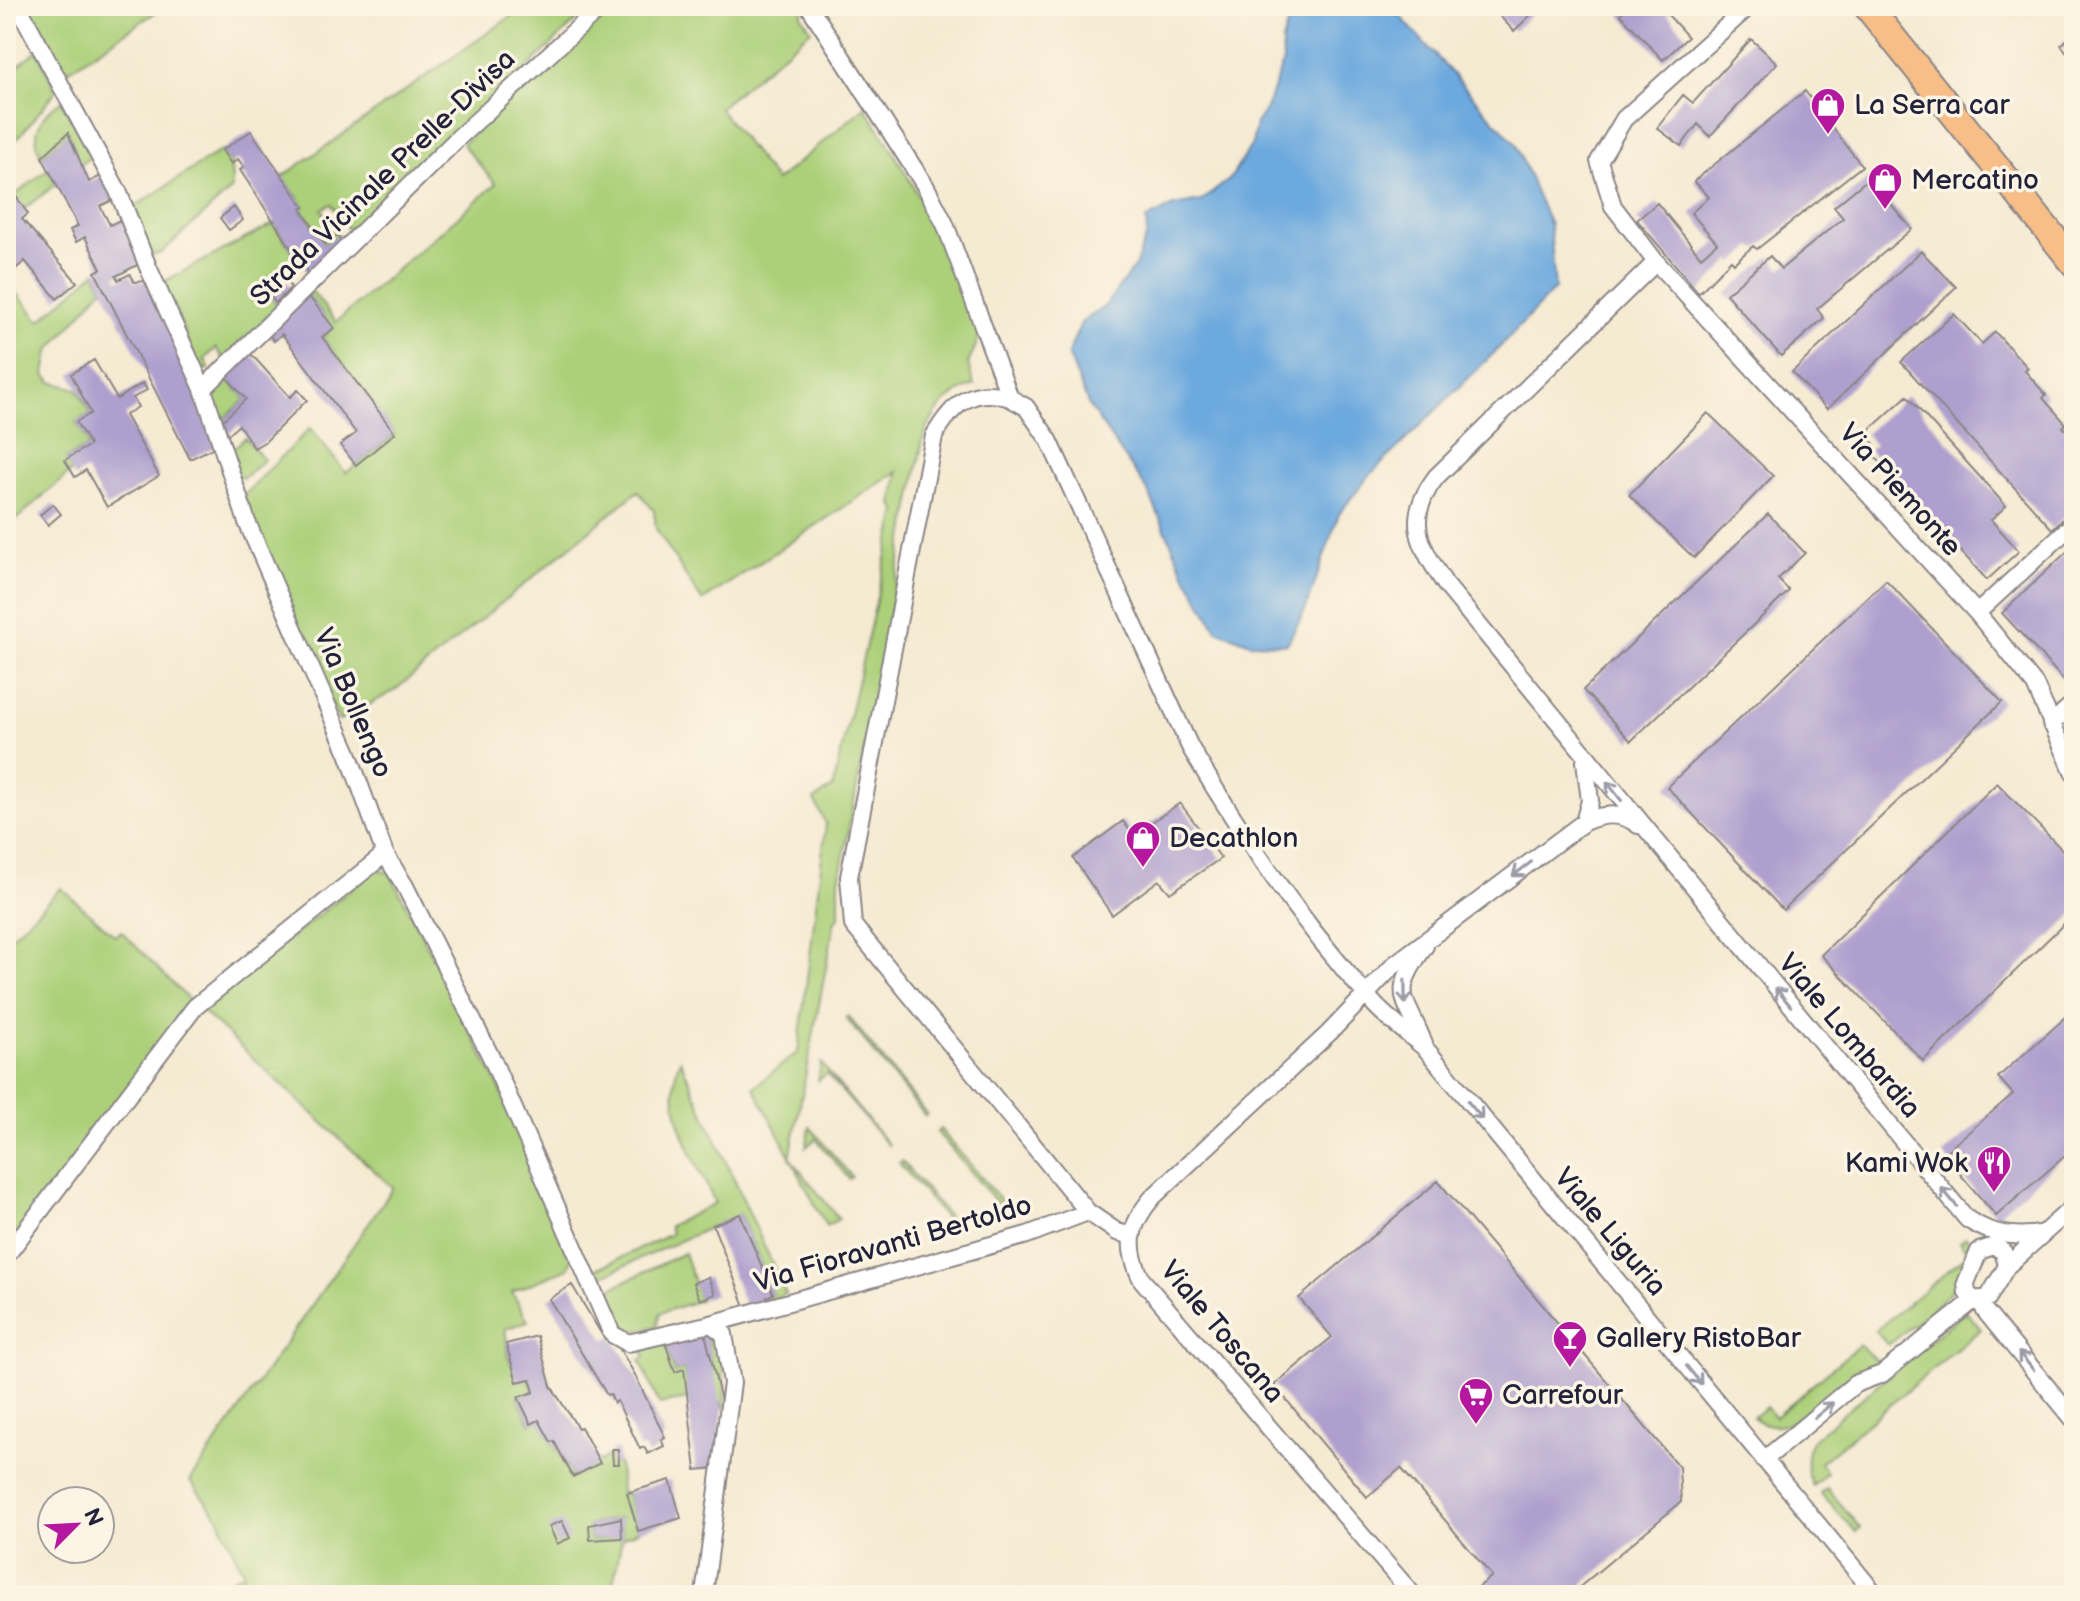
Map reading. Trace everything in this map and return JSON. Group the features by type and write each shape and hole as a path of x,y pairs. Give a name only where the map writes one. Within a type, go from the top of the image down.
{"main road":[{"path":"1867,6 2074,263"}],"street":[{"name":"Via Bollengo","path":"18,6 118,191 148,267 203,389 247,522 348,753 385,854 405,886 493,1061 612,1334 628,1343 704,1324"},
{"name":"Strada Vicinale Prelle-Divisa","path":"203,389 458,138 602,6"},
{"path":"809,6 926,187 945,224 1010,398"},
{"name":"Via Piemonte","path":"1749,6 1624,119 1599,161 1613,206 1656,262 1977,613 2035,685 2074,773"},
{"name":"Viale Lombardia","path":"1656,262 1436,477 1422,496 1417,522 1421,548 1445,584 1646,831 1967,1219 1983,1229"},
{"path":"1426,1049 1365,993 1290,899 1209,780 1190,747 1049,440 1026,407 1010,398 988,393 961,400 934,436 849,877 849,915 853,925 1088,1212 1117,1232 1129,1235 1139,1213 1153,1197 1329,1033 1365,993 1395,964 1584,822 1611,814 1630,818 1646,831"},
{"path":"1977,613 2074,523"},
{"path":"2051,724 2074,703"},
{"path":"1582,751 1590,788 1584,822"},
{"path":"6,1256 195,1007 385,854"},
{"path":"1426,1049 1408,1014 1403,993 1404,979 1431,938"},
{"name":"Viale Liguria","path":"1426,1049 1876,1595"},
{"path":"2074,1206 2040,1234 2001,1254 1979,1251 1966,1283 1967,1293 1978,1301 2074,1420"},
{"name":"Via Fioravanti Bertoldo","path":"704,1324 1027,1235 1088,1212"},
{"path":"1983,1229 2022,1237 2040,1234"},
{"path":"1764,1460 1855,1384 1882,1374 1978,1301 1992,1294 2001,1254 1983,1229"},
{"name":"Viale Toscana","path":"1129,1235 1132,1261 1142,1280 1413,1595"},
{"path":"704,1324 724,1334 732,1383 704,1595"}],"green space":[{"path":"26,6 165,6 66,72"},
{"path":"526,6 592,6 352,235 331,204 322,209 338,235 325,244 301,209 304,206 282,177"},
{"path":"611,6 802,6 802,16 811,30 719,108 776,181 865,107 927,212 978,323 980,335 968,364 974,385 948,399 931,421 923,439 839,881 839,918 835,920 790,1157 754,1087 798,1052 826,824 814,800 833,787 897,511 893,504 898,471 702,601 656,529 654,511 638,491 394,691 339,721 243,496 310,428 346,473 395,434 322,337 333,328 307,294 311,290 336,322 496,184 462,144"},
{"path":"37,50 56,91 6,153 6,76"},
{"path":"61,101 93,155 80,165 68,134 42,157 38,149 37,134 42,119"},
{"path":"222,150 231,164 232,189 161,253 150,256 130,210"},
{"path":"48,169 56,184 24,209 14,196"},
{"path":"277,222 277,229 299,260 270,296 276,303 282,297 284,300 225,361 216,348 205,359 209,369 200,369 163,282"},
{"path":"95,272 103,288 49,351 45,375 52,382 77,389 91,413 76,422 90,445 66,459 72,471 6,528 6,280 40,321"},
{"path":"226,377 246,399 220,423 212,399"},
{"path":"245,438 264,460 243,478 235,475 229,452"},
{"path":"376,869 390,873 506,1101 572,1258 568,1268 512,1292 528,1321 505,1329 507,1349 510,1361 529,1381 534,1392 518,1397 530,1424 539,1420 573,1477 613,1454 613,1464 619,1464 621,1493 627,1493 638,1531 622,1538 611,1595 221,1595 234,1577 244,1574 218,1517 190,1481 393,1188 201,1010","holes":["620,1518 622,1537 590,1541 589,1525"]},
{"path":"61,888 115,936 121,931 192,1003 6,1248 6,942"},
{"path":"848,1016 927,1114 925,1116 846,1018"},
{"path":"680,1060 786,1294 769,1302 767,1297 773,1294 740,1214 602,1276 591,1275 590,1272 671,1234 669,1226 715,1203 690,1152 677,1115 674,1096"},
{"path":"821,1063 889,1146 827,1074 818,1081"},
{"path":"810,1127 852,1177 849,1179 816,1139 806,1147"},
{"path":"940,1129 1011,1212 994,1217 1001,1208 937,1132"},
{"path":"792,1161 839,1219 826,1226"},
{"path":"902,1161 957,1227 944,1230 950,1224 899,1163"},
{"path":"1966,1237 1971,1251 1958,1282 1930,1312 1888,1345 1875,1331 1968,1254 1960,1242"},
{"path":"684,1253 700,1300 660,1313 657,1326 636,1331 615,1327 601,1297 603,1292"},
{"path":"1966,1311 1981,1329 1820,1463 1827,1473 1813,1486 1807,1462 1813,1439"},
{"path":"705,1333 718,1339 723,1351 725,1408 718,1398"},
{"path":"665,1342 675,1372 684,1369 689,1399 659,1404 640,1360 645,1357 643,1351"},
{"path":"1859,1345 1877,1361 1892,1358 1872,1373 1851,1377 1790,1422 1765,1424 1753,1417 1766,1407 1775,1417"},
{"path":"1827,1488 1860,1528 1856,1532 1820,1493"}],"water":[{"path":"1317,6 1391,6 1515,143 1550,225 1555,289 1369,476 1339,514 1306,608 1287,644 1250,643 1217,630 1184,572 1148,491 1089,406 1068,354 1081,323 1105,306 1136,264 1147,234 1146,219 1173,206 1201,201 1230,179 1252,144 1256,123 1266,109 1283,61 1282,41 1289,20"}],"building":[{"path":"1490,6 1540,6 1514,31"},
{"path":"1629,6 1660,6 1688,37 1663,60 1620,14"},
{"path":"2074,34 2074,61 2061,45"},
{"path":"1751,39 1777,63 1710,136 1698,124 1681,146 1657,128 1683,95 1693,103"},
{"path":"1805,91 1862,166 1757,249 1753,246 1734,263 1731,260 1699,293 1637,220 1657,203 1701,257 1717,243 1691,213 1709,197 1694,181"},
{"path":"251,131 304,207 301,209 325,244 338,235 345,250 308,274 240,170 244,167 238,159 231,164 222,150"},
{"path":"68,133 89,182 103,175 115,199 100,206 110,225 124,218 145,261 116,276 118,280 130,274 134,282 147,281 199,390 217,446 190,459 95,272 101,269 85,237 76,242 70,230 78,226 42,157"},
{"path":"1869,178 1912,229 1817,309 1824,318 1781,356 1726,294 1770,256 1781,269 1843,218 1834,207"},
{"path":"6,182 28,214 22,219 77,282 57,299 25,261 6,277"},
{"path":"234,207 243,220 229,230 220,218"},
{"path":"1921,251 1956,287 1827,409 1792,372"},
{"path":"285,281 291,287 276,303 269,296"},
{"path":"307,294 334,328 322,337 395,433 356,465 340,445 356,433 282,334 274,341 267,332"},
{"path":"1954,314 1982,344 1995,332 2028,368 2025,371 2046,395 2043,398 2066,424 2063,427 2074,439 2074,509 2052,529 1901,362"},
{"path":"251,354 290,397 298,390 307,400 266,441 254,448 239,425 224,438 220,423 246,399 226,377"},
{"path":"94,360 117,399 143,383 147,390 133,398 138,407 125,415 159,476 107,507 86,470 75,477 65,460 90,445 76,422 91,413 71,374"},
{"path":"1907,396 2006,506 1991,520 2019,551 1987,580 1869,450 1875,445 1865,434"},
{"path":"1708,413 1773,476 1694,558 1629,495"},
{"path":"53,504 61,514 48,525 40,515"},
{"path":"1768,514 1805,553 1778,579 1789,591 1631,741 1583,690"},
{"path":"2074,545 2074,685 2071,688 2002,613"},
{"path":"1886,580 2002,702 1783,910 1667,787"},
{"path":"1997,783 2074,862 2074,914 1923,1061 1821,955"},
{"name":"Decathlon","path":"1180,803 1221,858 1170,893 1159,880 1112,915 1073,858 1123,821 1133,835"},
{"path":"2074,1010 2074,1148 1996,1216 1943,1154 2013,1094 1998,1077"},
{"name":"Carrefour","path":"1438,1181 1679,1467 1681,1502 1570,1595 1469,1595 1492,1576 1401,1468 1367,1497 1274,1385 1332,1337 1299,1298"},
{"path":"740,1214 773,1294 767,1297 769,1302 747,1311 713,1225"},
{"path":"708,1277 715,1294 700,1300 693,1283"},
{"path":"572,1285 605,1340 612,1336 634,1373 665,1437 661,1439 664,1446 648,1454 644,1447 640,1449 617,1401 614,1403 610,1394 607,1395 549,1299"},
{"path":"705,1333 723,1409 714,1468 696,1470 684,1369 675,1372 665,1342"},
{"path":"537,1336 551,1386 578,1428 581,1427 600,1463 573,1477 554,1441 551,1442 539,1420 531,1424 518,1397 534,1392 530,1379 517,1382 506,1344"},
{"path":"612,1449 618,1449 619,1464 613,1464"},
{"path":"670,1480 681,1518 638,1531 627,1493"},
{"path":"621,1518 622,1538 590,1540 589,1525"},
{"path":"562,1521 570,1538 557,1544 549,1526"}],"place":[{"name":"La Serra car","path":"1828,136"},
{"name":"Mercatino","path":"1885,211"},
{"name":"Decathlon","path":"1143,869"},
{"name":"Kami Wok","path":"1994,1194"},
{"name":"Gallery RistoBar","path":"1570,1369"},
{"name":"Carrefour","path":"1476,1426"}]}
